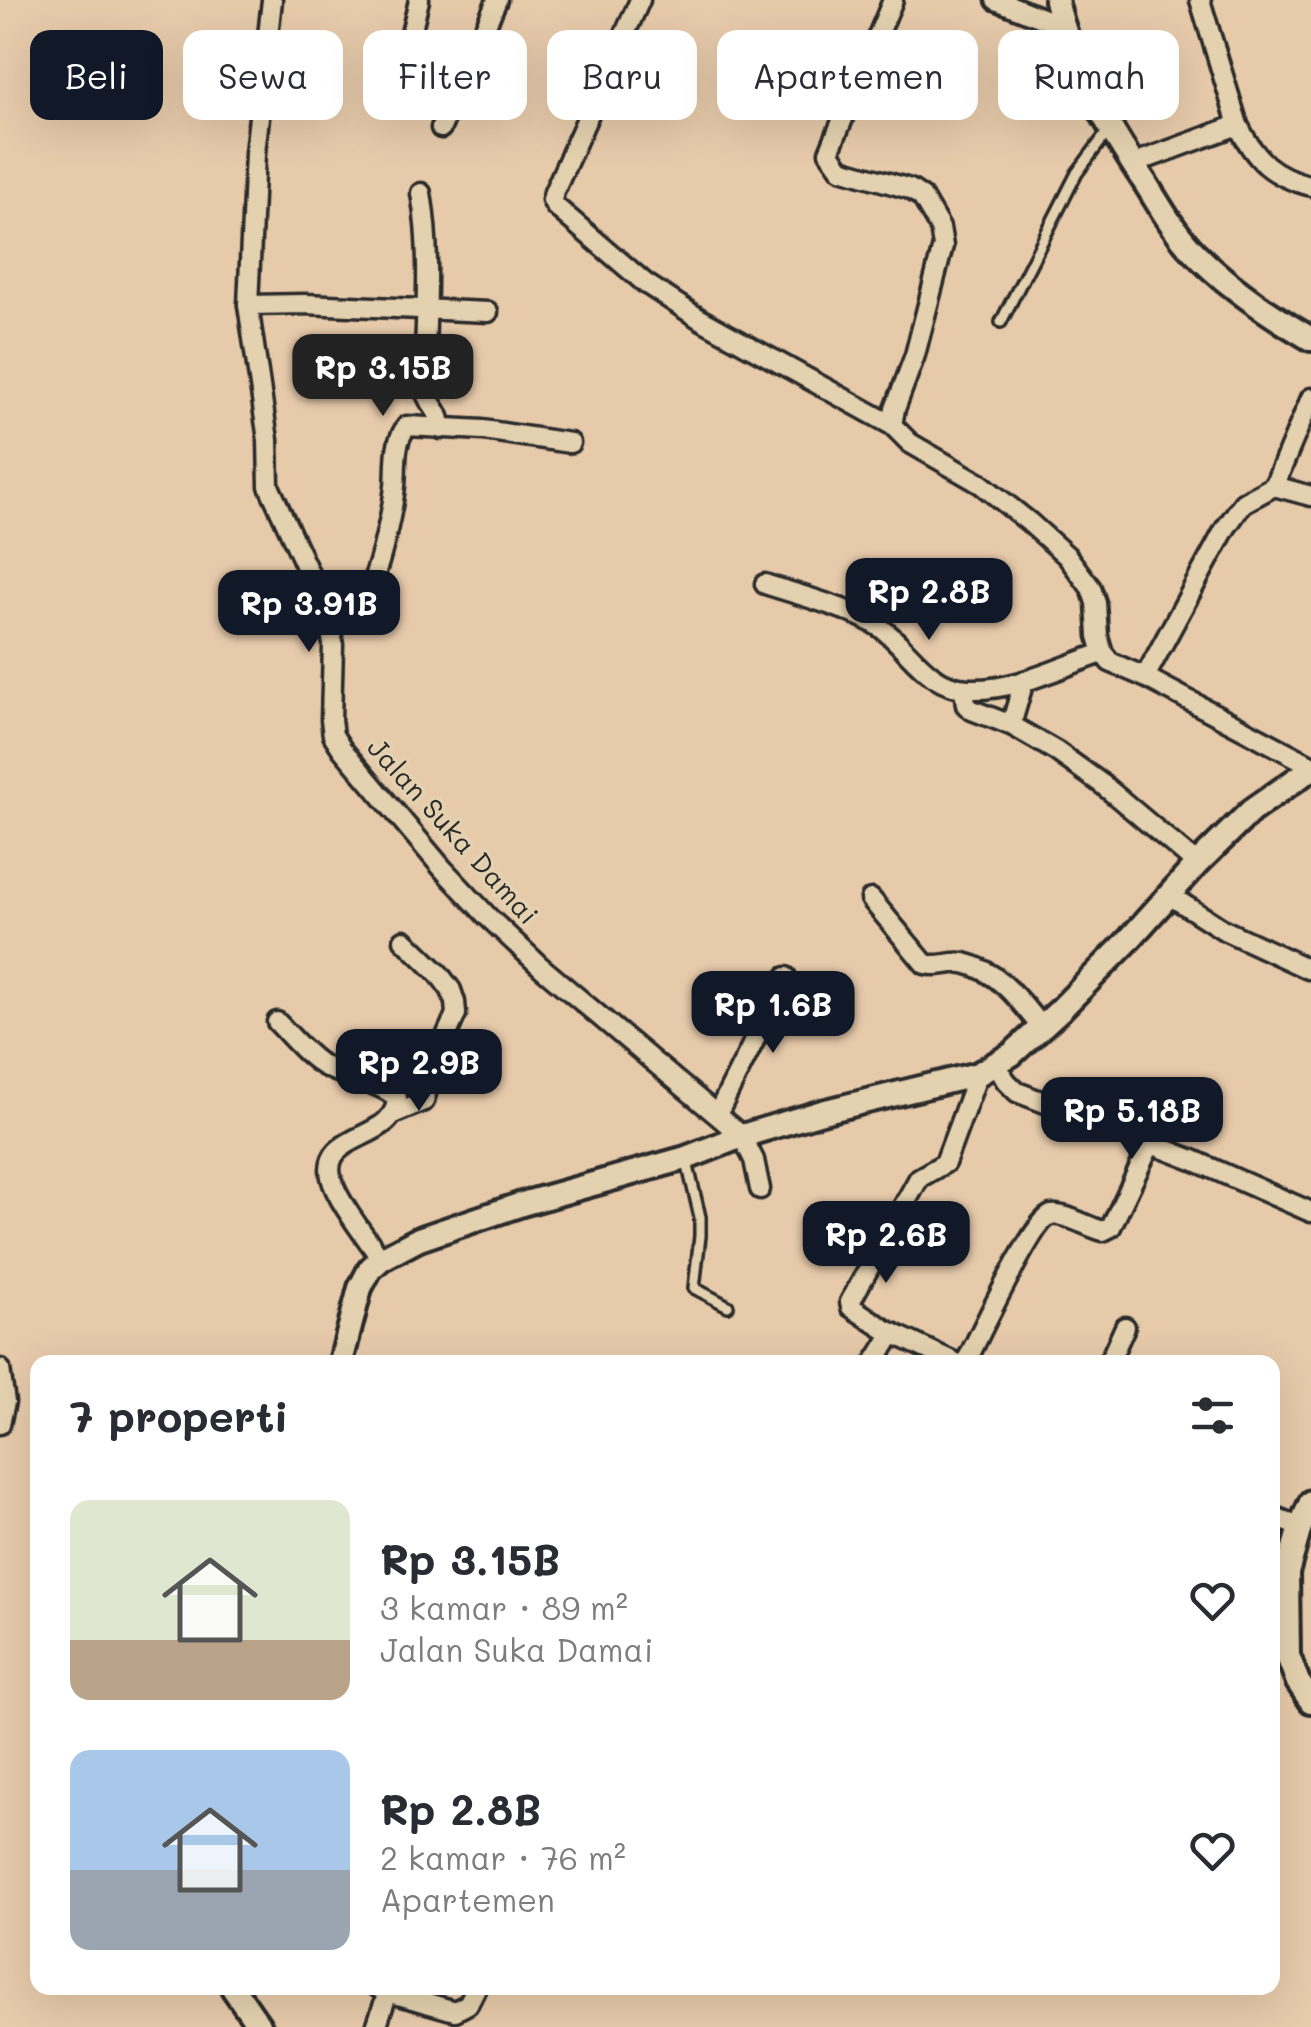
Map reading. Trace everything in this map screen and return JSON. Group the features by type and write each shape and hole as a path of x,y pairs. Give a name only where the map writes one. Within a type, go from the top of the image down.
{"street":[{"name":"Jalan Suka Damai","path":"272,0 255,154 248,305 268,440 268,486 329,618 334,735 342,750 488,917 742,1136"},
{"path":"412,30 419,0"},
{"path":"441,128 496,0"},
{"path":"343,1355 360,1288 370,1268 419,1239 822,1112 987,1069 1041,1027 1126,944 1197,864 1251,811 1311,767 1110,662 1098,636 1096,603 1090,588 1067,556 1030,522 981,484 910,443 892,425 645,283 556,207 552,200 554,192 640,0"},
{"path":"892,425 915,356 943,246 940,228 922,197 910,189 841,169 829,152 893,0"},
{"path":"996,0 1062,26"},
{"path":"1056,0 1062,26 1110,128 1172,225 1193,252 1251,300 1311,339"},
{"path":"1200,0 1238,124 1256,157 1272,170 1311,186"},
{"path":"1132,164 1238,124"},
{"path":"421,193 427,237 424,386 428,400 439,412 442,429"},
{"path":"248,305 488,312"},
{"path":"1145,677 1225,529 1243,503 1274,486 1311,398"},
{"path":"329,618 355,604 370,588 395,490 397,448 407,426 527,435 570,443"},
{"path":"1274,486 1311,496"},
{"path":"765,584 861,617 889,635 924,671 964,689 1024,681 1103,653"},
{"path":"1011,725 1024,681"},
{"path":"964,689 966,705 972,710 1011,725 1056,751 1102,784 1197,864"},
{"path":"1169,895 1224,930 1308,970"},
{"path":"872,900 925,964 968,964 988,974 1006,985 1041,1027"},
{"path":"393,1114 424,1101 434,1063 456,1014 451,990 404,940"},
{"path":"718,1113 786,977"},
{"path":"276,1022 326,1067 390,1091 397,1098 397,1106 386,1124 340,1148 332,1154 330,1164 338,1195 381,1259"},
{"path":"987,1069 1017,1092 1150,1143 1311,1212"},
{"path":"939,1355 851,1307 852,1296 920,1176 945,1163 987,1069"},
{"path":"742,1136 754,1160 760,1190"},
{"path":"970,1355 1028,1242 1044,1219 1060,1215 1094,1229 1103,1231 1111,1227 1150,1143"},
{"path":"1111,1355 1125,1327"},
{"path":"879,1355 893,1333"},
{"path":"0,1369 5,1402 0,1424"},
{"path":"1311,1502 1280,1597 1288,1656 1311,1701"},
{"path":"1280,1519 1300,1527"},
{"path":"238,1995 260,2027"},
{"path":"376,2027 382,1995"},
{"path":"401,1995 456,2010 468,2004 472,1995"}],"lane":[{"path":"1001,322 1077,173 1110,128"},
{"path":"686,1158 700,1217 694,1288 728,1306"}]}
